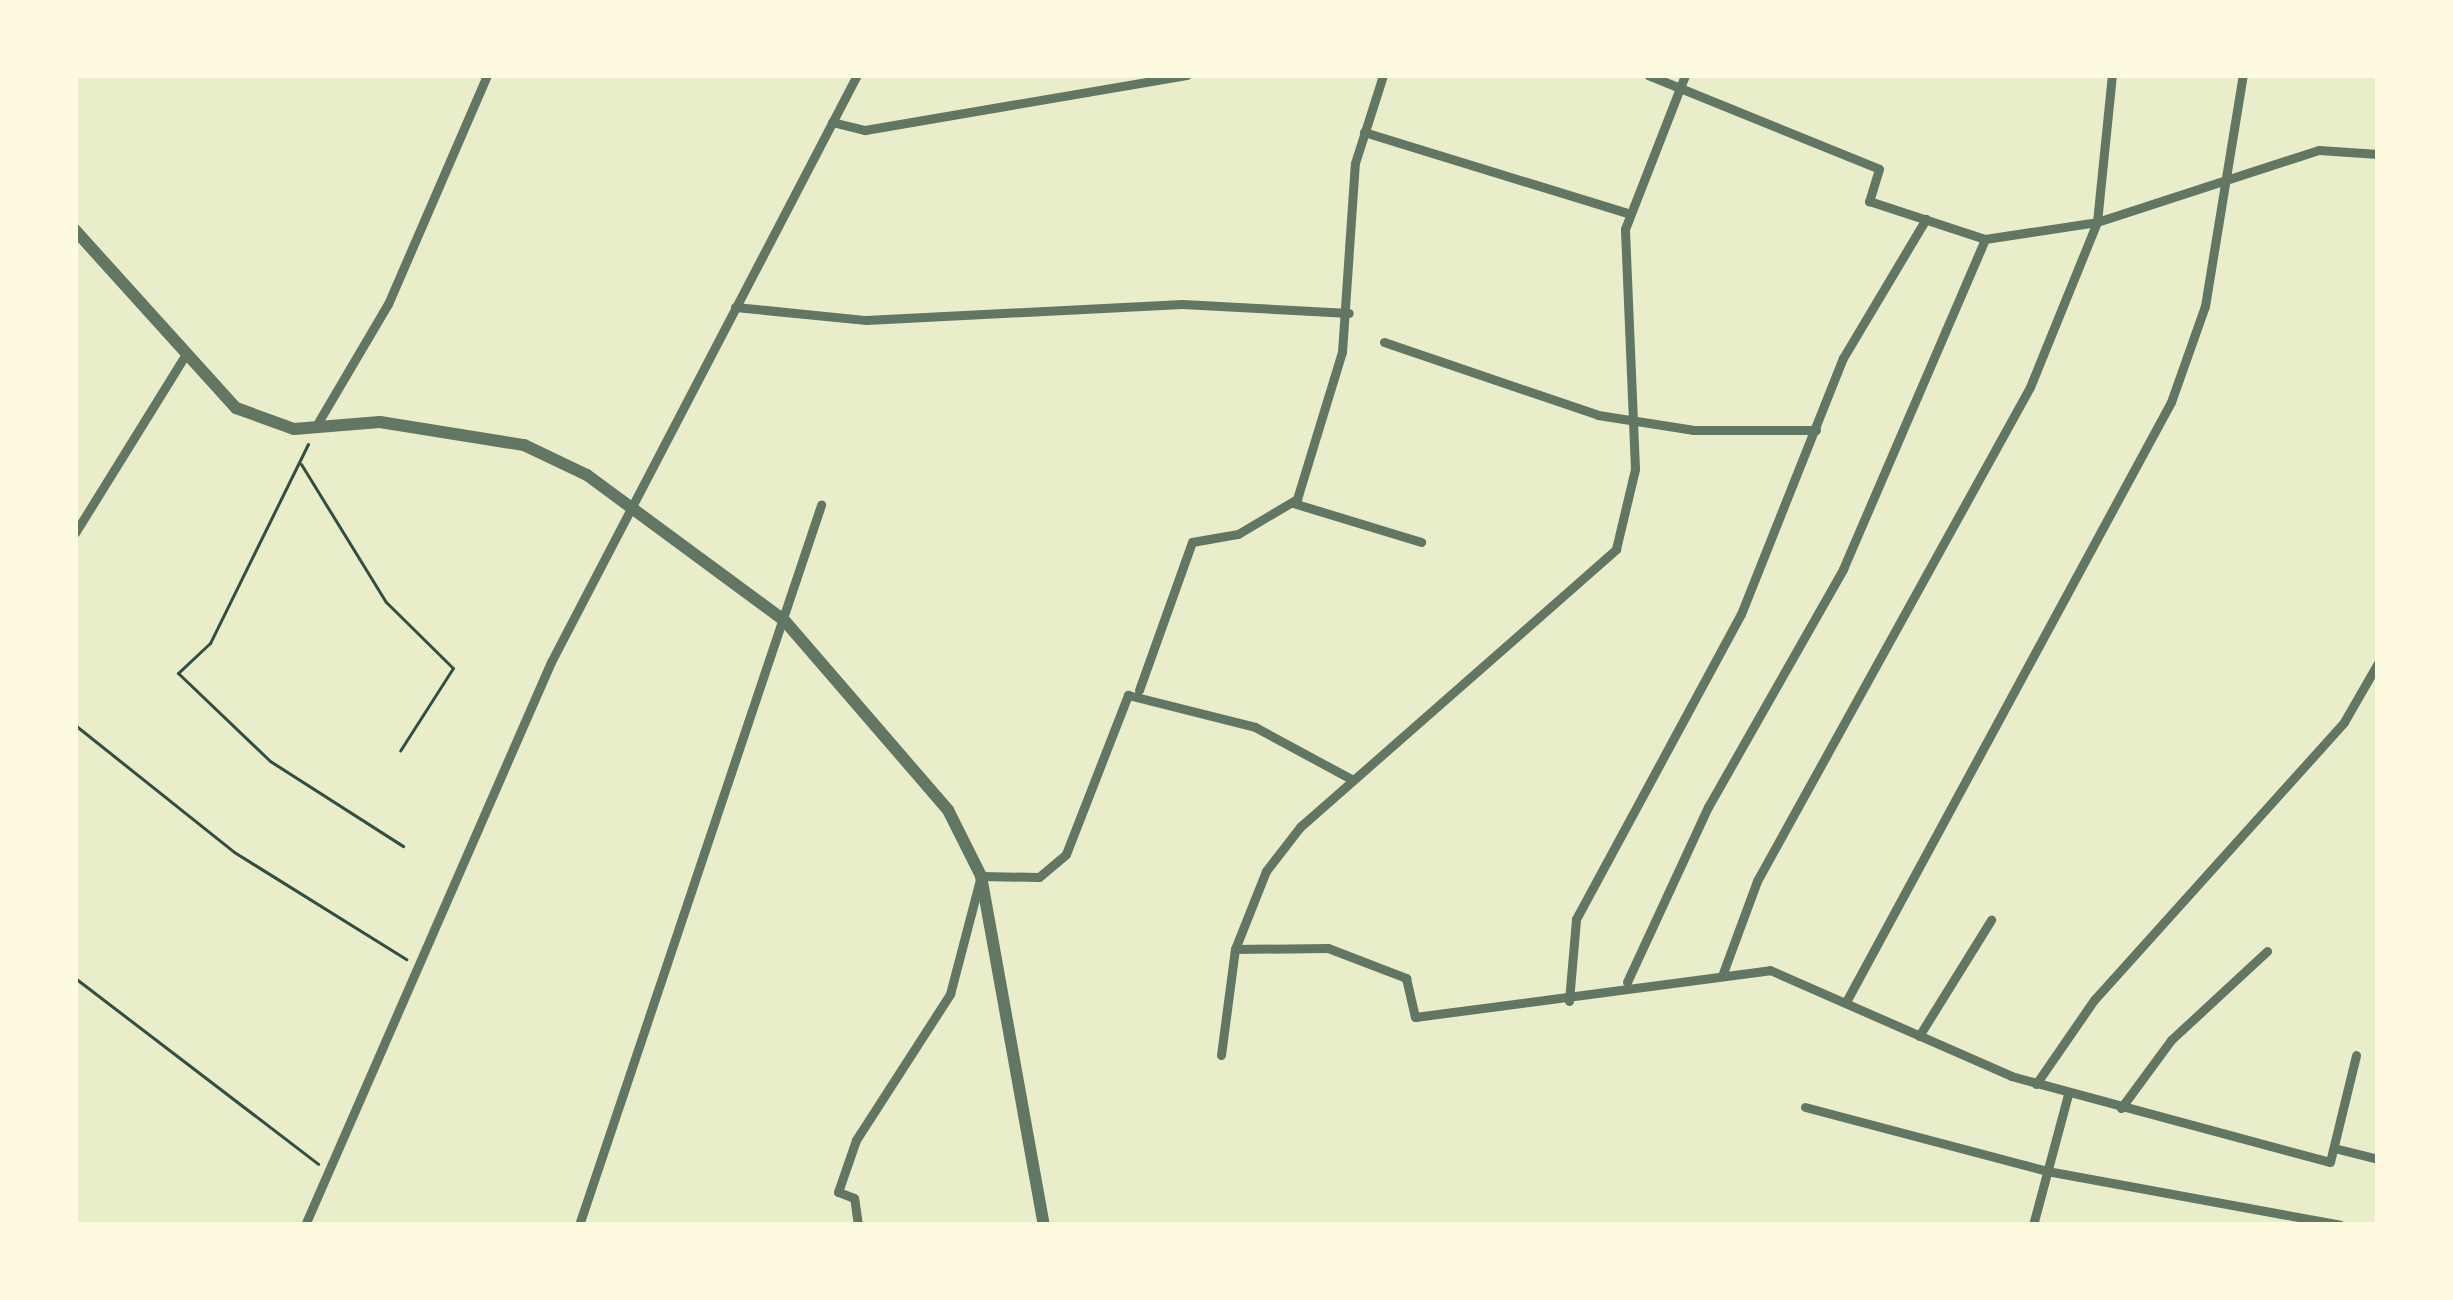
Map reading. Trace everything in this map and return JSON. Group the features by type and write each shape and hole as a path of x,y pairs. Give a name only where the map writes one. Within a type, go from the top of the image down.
{"street":[{"path":"316,426 388,304 487,75"},
{"path":"304,1225 324,1168 421,968 628,504 857,75"},
{"path":"832,122 865,130 1186,75"},
{"path":"980,876 1051,872 1120,702 1139,690 1192,542 1238,534 1293,503 1349,313 1364,132 1383,75"},
{"path":"1648,75 1879,169 1869,202 1985,239 2097,222 2320,149 2378,154"},
{"path":"1221,1055 1235,950 1266,871 1353,780 1616,549 1635,469 1619,292 1628,213 1685,75"},
{"path":"1723,973 1757,881 2030,387 2097,222 2112,75"},
{"path":"1847,1000 2171,402 2233,177 2243,75"},
{"path":"1364,132 1628,213"},
{"path":"1569,1001 1576,919 1741,614 1880,287 1926,219"},
{"path":"75,230 236,408 316,426 380,422 524,445 628,504 784,620 949,810 980,876 1044,1225"},
{"path":"1627,982 1708,807 1844,569 1985,239"},
{"path":"735,307 866,320 1182,304 1349,313"},
{"path":"1384,342 1541,400 1694,430 1816,430"},
{"path":"75,533 186,354"},
{"path":"1293,503 1421,542"},
{"path":"579,1225 821,505"},
{"path":"2036,1084 2094,1000 2344,722 2378,663"},
{"path":"1139,690 1256,728 1353,780"},
{"path":"858,1225 854,1198 838,1192 844,1174 950,994 980,876"},
{"path":"1919,1036 1991,920"},
{"path":"1235,950 1328,948 1406,978 1415,1016 1569,1001 1627,982 1770,970 2036,1084 2330,1162 2356,1055"},
{"path":"2121,1108 2170,1040 2266,951"},
{"path":"2033,1225 2068,1094"},
{"path":"1805,1107 2048,1171 2341,1225"},
{"path":"2334,1148 2378,1159"}],"path":[{"path":"316,426 210,643 178,673 270,761 403,847"},
{"path":"300,463 386,602 453,668 400,751"},
{"path":"75,725 234,852 421,968"},
{"path":"75,978 324,1168"}]}
